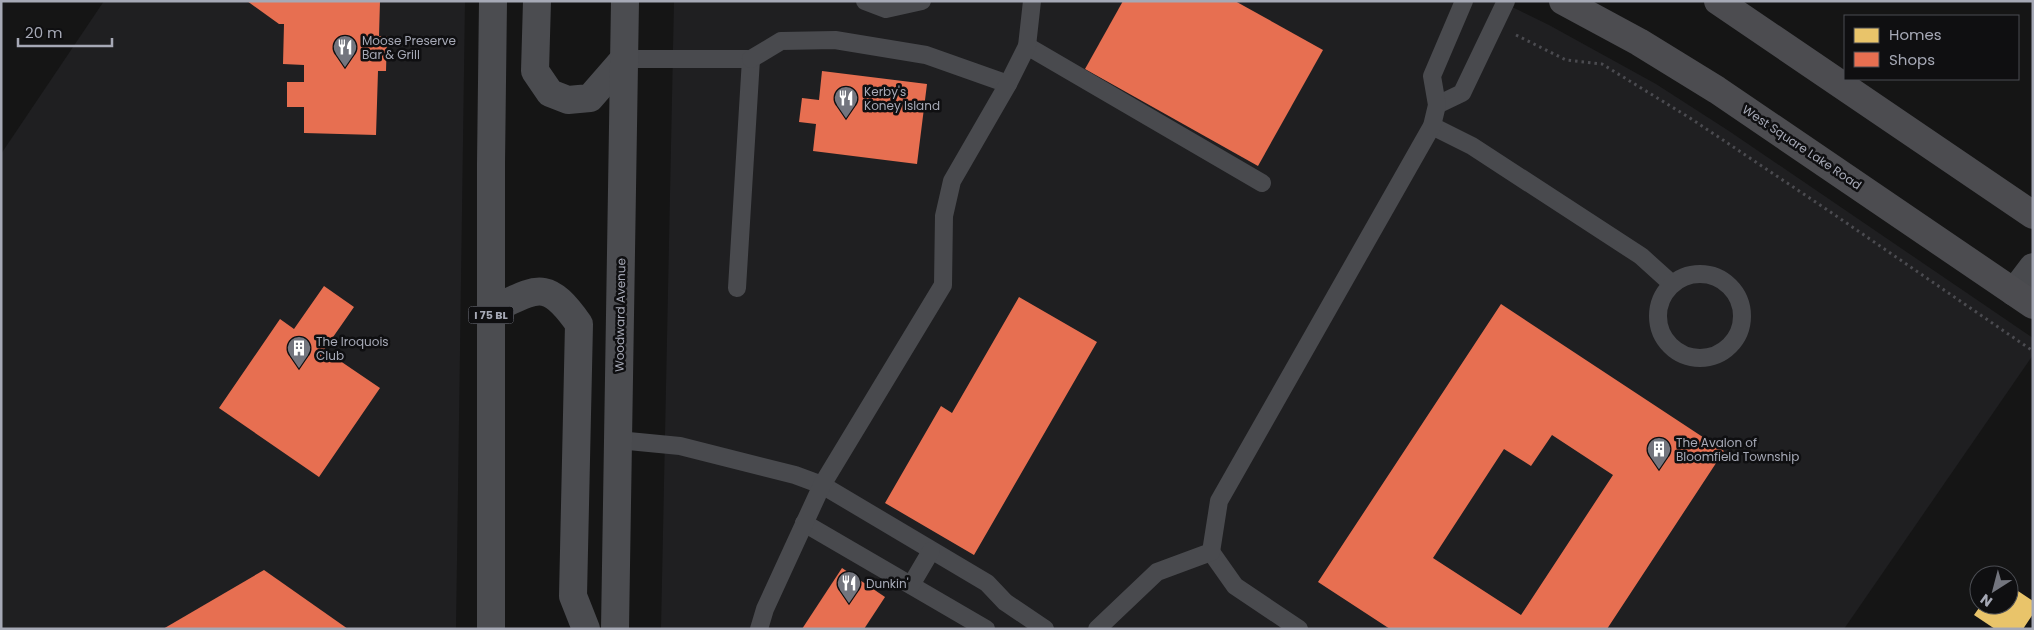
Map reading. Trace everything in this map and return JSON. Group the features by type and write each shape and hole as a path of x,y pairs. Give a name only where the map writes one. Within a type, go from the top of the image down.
{"highway":[{"name":"West Square Lake Road","path":"1563,1 1639,42 1717,90 2024,298"},
{"path":"1718,1 2033,215"}],"main road":[{"name":"I 75 BL","path":"491,629 493,1"},
{"path":"537,1 535,71 550,93 568,100 590,98 624,59"},
{"name":"Woodward Avenue","path":"615,629 625,1"},
{"path":"491,310 541,290 553,295 565,305 579,324 573,596 586,629"}],"street":[{"path":"2024,298 2033,267"}],"lane":[{"path":"865,1 886,9 922,1"},
{"path":"759,629 765,609 822,485 943,285 944,216 952,181 1028,46 1032,1"},
{"path":"1298,629 1235,586 1211,552 1219,501 1432,126 1437,105 1432,76 1464,1"},
{"path":"1437,105 1462,93 1506,1"},
{"path":"624,59 751,60 781,41 835,40 926,55 1008,84"},
{"path":"1028,46 1262,183"},
{"path":"737,288 751,60"},
{"path":"1432,126 1472,146 1632,251 1672,284"},
{"path":"1696,273 1710,274 1722,279 1733,288 1740,300 1742,326 1736,339 1727,349 1714,356 1700,359 1686,356 1673,349 1664,337 1658,324 1658,309 1663,295 1672,284 1683,277 1696,273"},
{"path":"618,440 680,446 795,474 822,485 987,584 1005,602 1045,629"},
{"path":"804,523 986,629"},
{"path":"911,585 931,551"},
{"path":"1097,629 1157,572 1211,552"}],"path":[{"path":"1495,23 1566,60 1602,64 1690,118 1830,211 2033,351"}],"shaded area":[{"path":"104,1 465,1 456,629 1,629 1,154"},
{"path":"674,1 1500,1 1549,25 1656,84 1729,131 2033,338 2033,355 1844,629 661,629"}],"building: Homes":[{"path":"2019,592 2033,601 2033,614 2023,629 1995,629 1974,615 2019,615"}],"building: Shops":[{"name":"Moose Preserve Bar & Grill","path":"247,1 380,1 379,36 387,36 386,71 378,71 376,135 304,133 304,107 287,107 287,82 304,82 304,65 283,64 284,24 279,24"},
{"path":"1123,1 1235,1 1323,50 1258,166 1085,69"},
{"path":"822,71 927,84 917,164 813,151 816,124 799,122 802,98 819,100"},
{"name":"The Iroquois Club","path":"324,286 354,307 324,350 380,388 319,477 219,408 280,319 294,329"},
{"path":"1019,297 1097,342 974,555 885,503 941,406 952,413"},
{"name":"The Avalon of Bloomfield Township","path":"1501,304 1724,451 1607,629 1390,629 1318,582","holes":["1552,435 1613,475 1521,615 1433,558 1504,449 1531,466"]},
{"path":"842,568 885,597 864,629 802,629"},
{"path":"264,570 348,629 163,629"}],"place":[{"name":"Moose Preserve Bar & Grill","path":"345,68"},
{"name":"Kerby's Koney Island","path":"846,119"},
{"name":"The Iroquois Club","path":"299,369"},
{"name":"The Avalon of Bloomfield Township","path":"1659,470"},
{"name":"Dunkin'","path":"849,604"}]}
